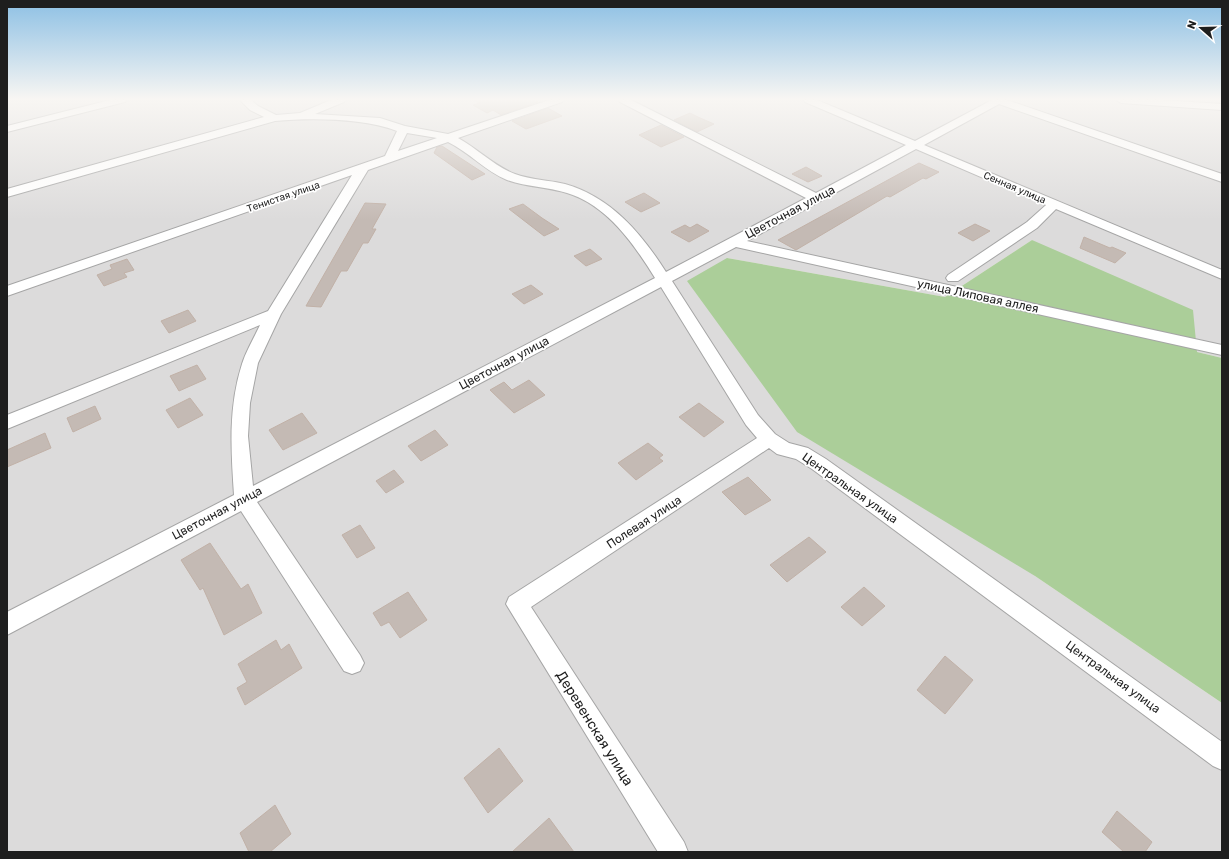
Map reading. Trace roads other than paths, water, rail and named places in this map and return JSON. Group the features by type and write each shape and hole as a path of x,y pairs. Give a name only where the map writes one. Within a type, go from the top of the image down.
{"street":[{"path":"7,193 195,140"},
{"path":"390,157 398,140"},
{"name":"Тенистая улица","path":"7,291 442,140"},
{"name":"Центральная улица","path":"451,140 504,174 516,179 561,187 585,195 610,213 643,247 752,420 769,439 784,449 801,454 819,464 1222,757"},
{"path":"703,140 816,198"},
{"name":"Сенная улица","path":"904,140 1222,275"},
{"name":"Цветочная улица","path":"7,624 663,280 924,140"},
{"path":"1114,140 1222,178"},
{"path":"352,663 244,499 239,436 241,403 250,363 272,314 364,168"},
{"path":"954,278 1032,225 1054,204"},
{"name":"улица Липовая аллея","path":"734,242 1222,350"},
{"path":"7,422 272,314"},
{"name":"Полевая улица","path":"517,604 769,439"},
{"name":"Деревенская улица","path":"517,604 674,852"}]}
